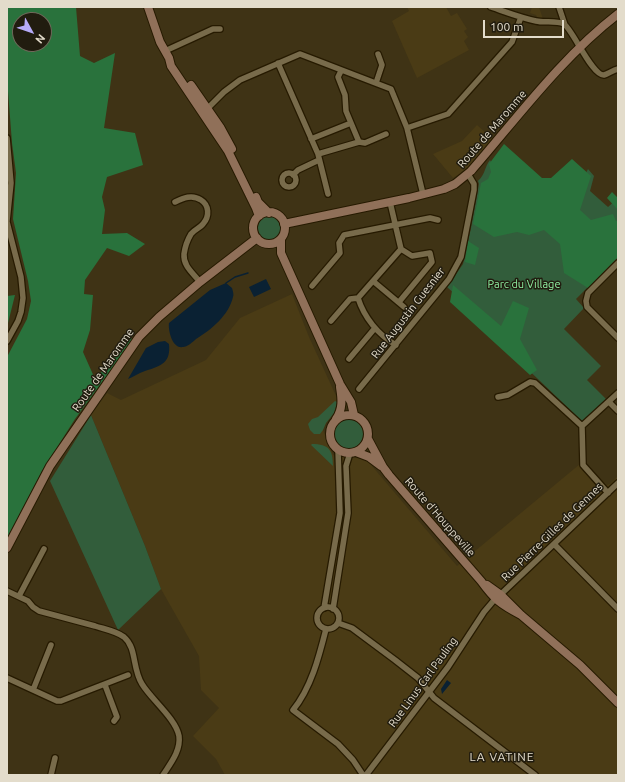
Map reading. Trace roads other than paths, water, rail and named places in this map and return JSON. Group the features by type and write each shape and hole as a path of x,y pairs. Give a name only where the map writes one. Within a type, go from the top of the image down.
{"street":[{"path":"148,7 167,55 176,64 217,129 259,216"},
{"path":"492,7 537,22 558,23 565,25"},
{"path":"559,7 565,25 583,54 600,74 605,74 618,69"},
{"name":"Route de Maromme","path":"284,224 390,202 449,187 468,174 546,83 618,14"},
{"path":"407,128 448,114 512,42 521,17"},
{"path":"167,55 212,29 220,29"},
{"path":"205,111 236,82 300,54 391,89 407,128 423,194"},
{"path":"376,83 382,65 378,54"},
{"path":"278,63 318,157 328,194"},
{"path":"341,71 338,78 345,95 346,111 359,142"},
{"path":"311,139 351,123"},
{"path":"217,129 228,141 258,202 269,213"},
{"path":"293,175 318,157 386,134"},
{"path":"7,138 11,183 7,221 21,277 23,298 18,321 7,341"},
{"name":"Rue Augustin Guesnier","path":"359,389 449,279 461,257 474,190 474,184 468,174"},
{"path":"175,202 183,197 197,198 202,200 207,208 207,218 204,223 190,235 184,254 186,265 200,282"},
{"path":"390,202 401,249 412,256 430,253 432,262 399,302"},
{"path":"281,253 270,244 257,238 254,224 259,216 273,213 280,217 284,224 284,232 281,239 281,253 340,384 351,402 354,415"},
{"path":"312,286 340,253 339,243 344,235 430,218 438,220"},
{"name":"Route de Maromme","path":"7,548 50,466 143,333 155,320 200,282 257,238"},
{"path":"270,244 281,239"},
{"path":"331,321 350,299 358,298 401,249"},
{"path":"618,263 588,293 586,300 587,307 618,338"},
{"path":"373,281 404,306"},
{"path":"358,298 360,304 375,328 390,342 396,345"},
{"path":"349,359 375,328"},
{"path":"498,397 508,395 530,382 535,383 582,426 583,465 608,492"},
{"path":"340,384 342,405 339,415 331,426 329,436 331,442 338,450 353,453"},
{"path":"582,426 618,393"},
{"path":"609,402 618,411"},
{"path":"333,609 348,513 346,466 353,453 364,446 368,439 367,428 362,419 354,415 342,416 336,419"},
{"name":"Route d'Houppeville","path":"368,439 372,453 383,467 495,596 521,615 580,665 618,703"},
{"path":"324,608 333,609 336,611 338,623 334,628 326,629 320,627 317,620 318,613 324,608 340,513 338,450"},
{"name":"Route d'Houppeville","path":"353,453 372,453"},
{"name":"Rue Pierre-Gilles de Gennes","path":"495,596 554,544 618,483"},
{"path":"554,544 618,609"},
{"path":"19,596 44,549"},
{"path":"7,591 28,601 33,608 39,611 111,631 122,636 128,641 132,647 133,674 170,720 179,735 178,747 175,756 163,775"},
{"name":"Rue Linus Carl Pauling","path":"365,775 448,667 495,596"},
{"path":"338,623 352,628 395,660 418,678 434,698 535,775"},
{"path":"326,629 313,673 300,701 293,710 338,744 365,775"},
{"path":"34,690 51,644"},
{"path":"7,678 57,701 61,701 133,674"},
{"path":"105,685 117,717 114,721"},
{"path":"51,775 55,758"}],"water":[{"path":"266,279 271,289 254,297 249,287"},
{"path":"226,283 232,288 233,292 231,304 228,310 213,327 192,343 185,347 179,347 176,345 170,334 169,323 210,290"},
{"path":"165,341 169,344 167,360 156,367 128,379 146,348 158,342"},
{"path":"447,680 451,683 442,694 441,689"}],"waterway":[{"path":"226,283 235,277 248,273"}],"district":[{"name":"LA VATINE","path":"502,757"}],"park label":[{"name":"Parc du Village","path":"524,284"}]}
